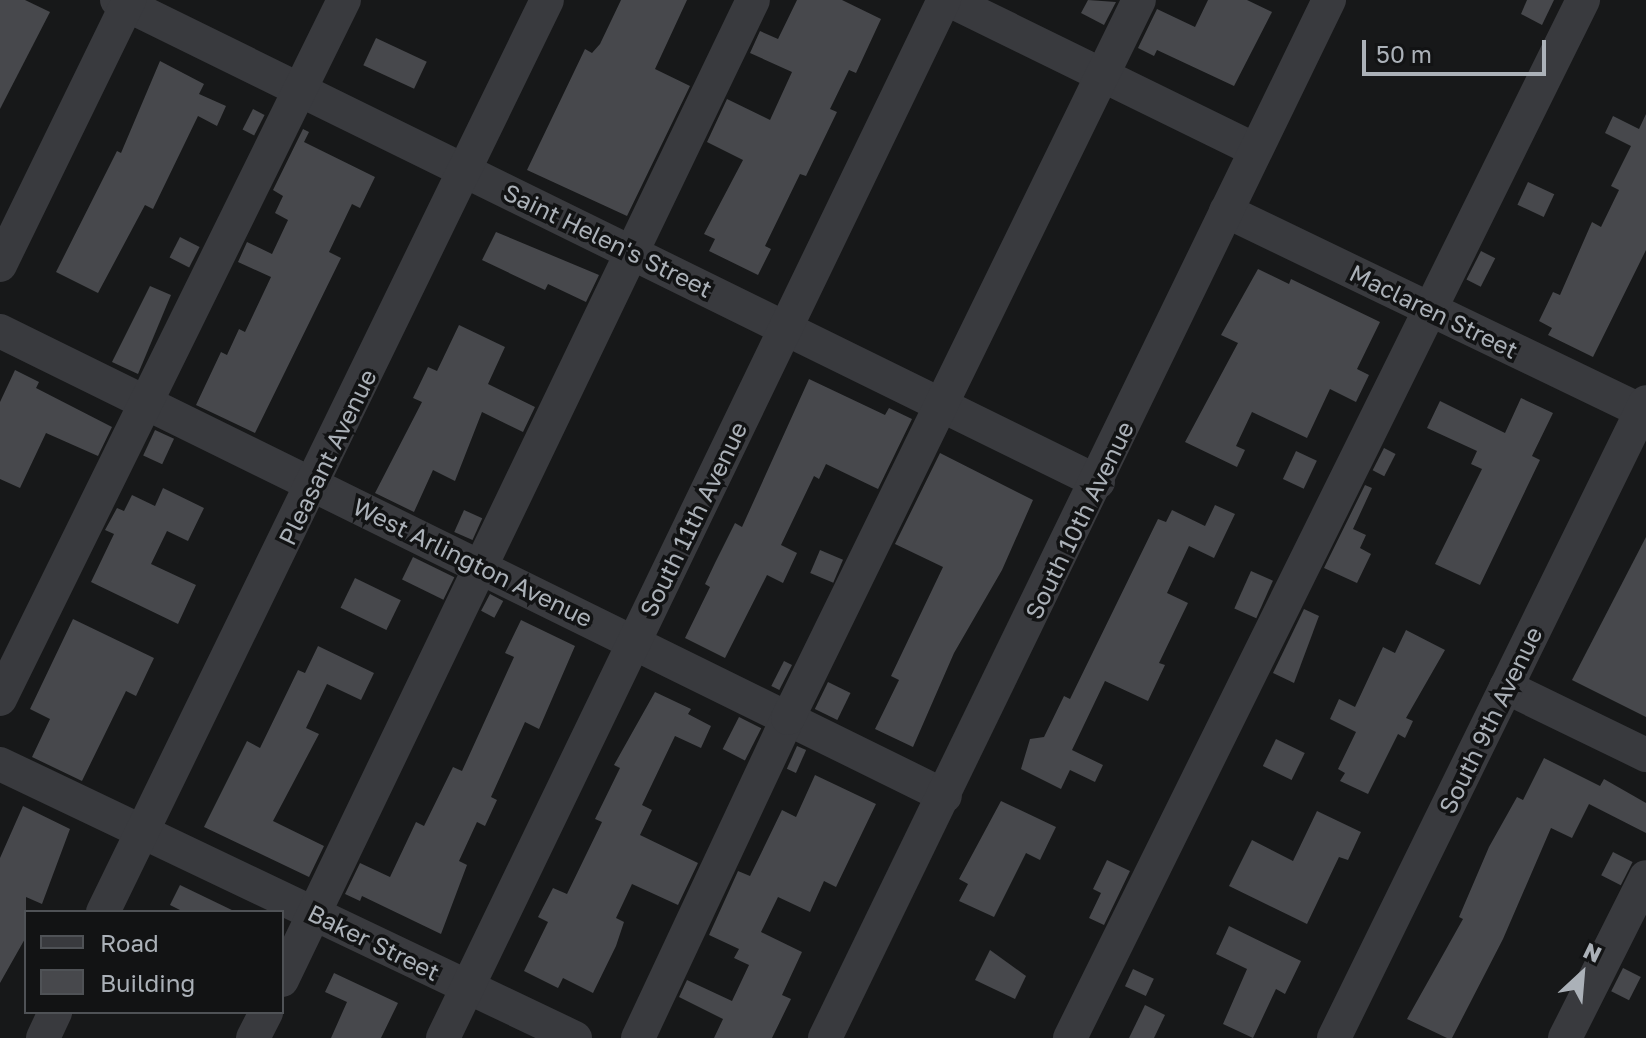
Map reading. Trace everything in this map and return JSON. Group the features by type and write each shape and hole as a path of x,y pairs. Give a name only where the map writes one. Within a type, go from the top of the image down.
{"street":[{"path":"0,699 344,0"},
{"name":"Pleasant Avenue","path":"104,910 315,485 547,0"},
{"path":"284,976 753,0"},
{"path":"946,0 1255,150"},
{"name":"South 11th Avenue","path":"443,1038 946,0"},
{"path":"638,1038 788,718 1139,0"},
{"name":"South 10th Avenue","path":"825,1038 1098,482 1329,0"},
{"path":"1070,1038 1583,0"},
{"path":"0,265 124,2"},
{"name":"Saint Helen's Street","path":"124,2 1098,482"},
{"name":"Maclaren Street","path":"1226,211 1430,310 1644,406"},
{"name":"West Arlington Avenue","path":"0,331 945,796"},
{"name":"South 9th Avenue","path":"1334,1038 1644,406"},
{"path":"1506,687 1646,755"},
{"name":"Baker Street","path":"0,764 575,1038"},
{"path":"1565,1038 1646,877"},
{"path":"43,1038 54,1014"},
{"path":"253,1038 265,1014"}],"building":[{"path":"0,0 25,0 50,12 0,109"},
{"path":"621,0 687,0 655,69 690,86 627,216 527,170 585,49 592,53 600,44"},
{"path":"797,0 842,0 881,19 856,73 849,70 830,109 837,112 806,176 800,174 765,246 771,249 758,275 709,251 715,239 704,234 743,160 707,142 727,99 770,120 792,72 750,53 760,31 778,39"},
{"path":"1088,0 1116,2 1104,25 1081,13"},
{"path":"1208,0 1247,0 1272,12 1234,86 1157,50 1154,56 1138,48 1157,9 1195,27"},
{"path":"1527,0 1554,0 1542,25 1521,14"},
{"path":"376,38 427,62 414,89 363,65"},
{"path":"160,61 204,84 199,94 226,106 217,126 198,116 153,209 145,205 98,293 56,272 117,151 121,153"},
{"path":"253,109 265,115 254,135 243,129"},
{"path":"1646,114 1646,250 1593,357 1548,335 1552,328 1539,321 1553,292 1560,295 1592,222 1601,227 1619,190 1611,186 1631,146 1605,133 1613,116 1639,129"},
{"path":"303,129 309,132 304,142 375,177 360,208 352,204 329,252 341,258 255,433 196,405 221,352 227,355 239,329 245,332 271,277 238,262 247,242 272,254 288,220 275,213 283,196 273,190"},
{"path":"1528,182 1554,194 1544,217 1517,205"},
{"path":"496,232 599,275 586,302 548,284 545,290 482,260"},
{"path":"180,237 200,247 189,267 170,257"},
{"path":"1481,251 1495,258 1481,287 1466,280"},
{"path":"1258,269 1289,284 1291,279 1380,322 1357,369 1369,375 1356,402 1330,389 1307,438 1252,412 1236,446 1245,450 1237,467 1185,442 1238,343 1221,335"},
{"path":"150,286 171,295 138,374 112,362"},
{"path":"459,325 505,347 488,384 535,407 523,432 482,412 455,481 433,470 414,512 375,493 422,402 413,398 428,367 437,371"},
{"path":"15,370 39,382 36,388 112,427 98,456 46,433 20,488 0,479 0,402"},
{"path":"809,379 885,415 889,408 912,419 878,489 826,464 819,479 814,476 781,545 797,553 783,583 767,575 725,658 685,638 710,587 705,584 715,563 735,523 742,527"},
{"path":"1521,398 1553,413 1532,456 1540,460 1480,585 1435,564 1482,469 1471,464 1477,451 1427,428 1440,401 1505,433"},
{"path":"155,430 174,439 162,464 143,455"},
{"path":"1384,448 1396,454 1384,476 1373,470"},
{"path":"1296,451 1317,461 1304,489 1283,479"},
{"path":"940,453 1033,500 1002,570 954,653 913,747 875,729 899,680 891,676 943,567 895,544"},
{"path":"1365,485 1372,488 1353,529 1366,535 1360,548 1371,554 1357,583 1324,568"},
{"path":"163,488 204,508 188,541 167,531 151,564 196,585 178,624 91,582 114,534 105,530 117,508 124,511 132,495 155,506"},
{"path":"1215,505 1235,514 1214,558 1189,546 1167,593 1188,603 1159,663 1165,665 1148,701 1105,681 1072,750 1103,765 1095,782 1070,770 1061,789 1021,769 1030,739 1044,737 1064,696 1070,699 1158,519 1166,522 1172,510 1205,526"},
{"path":"464,510 482,518 473,540 454,532"},
{"path":"1646,537 1646,717 1572,680"},
{"path":"820,550 843,560 833,583 810,573"},
{"path":"413,557 454,577 443,600 402,579"},
{"path":"1251,571 1273,581 1256,618 1234,608"},
{"path":"355,578 401,600 386,630 341,608"},
{"path":"490,594 503,601 494,618 481,611"},
{"path":"1304,609 1319,616 1294,683 1273,673"},
{"path":"73,619 154,658 136,696 126,691 82,781 32,757 50,719 30,709"},
{"path":"521,620 575,646 539,729 525,722 491,797 497,800 485,826 477,822 459,861 467,865 441,934 362,896 360,901 345,894 360,863 390,877 416,822 424,826 453,767 462,771 514,657 505,653"},
{"path":"1406,630 1445,650 1406,718 1413,721 1405,738 1398,734 1368,794 1340,781 1345,773 1338,769 1356,732 1330,719 1339,699 1355,707 1383,647 1395,653"},
{"path":"318,646 374,673 361,700 327,684 306,728 319,734 273,821 324,846 309,877 204,827 247,741 260,748 298,670 305,673"},
{"path":"784,661 792,665 779,690 771,686"},
{"path":"828,682 850,693 837,720 815,709"},
{"path":"655,692 691,709 688,714 711,726 701,748 675,736 642,805 652,810 640,835 698,863 678,905 632,884 616,918 624,922 616,946 593,993 563,978 558,988 524,971 548,922 538,917 553,888 567,894 602,822 595,819 620,768 614,765"},
{"path":"739,717 761,728 745,760 723,749"},
{"path":"1276,739 1305,753 1292,780 1263,766"},
{"path":"797,746 806,750 796,773 787,769"},
{"path":"1544,758 1600,786 1604,779 1646,803 1646,833 1589,804 1572,838 1551,828 1503,939 1452,1038 1447,1038 1407,1019 1463,919 1459,917 1489,847 1517,797 1523,800"},
{"path":"815,775 876,804 836,887 824,881 810,912 778,897 761,932 802,952 782,995 791,999 772,1038 714,1038 723,1019 679,997 687,980 732,1001 749,965 734,958 739,949 709,935 738,871 750,876 782,810 796,817"},
{"path":"1001,801 1056,827 1040,860 1026,853 994,917 959,901 968,884 959,879"},
{"path":"23,806 70,829 42,904 26,897 24,941 0,983 0,858"},
{"path":"1317,811 1361,832 1348,860 1339,857 1307,924 1229,886 1252,840 1293,861"},
{"path":"1613,852 1633,862 1621,885 1601,875"},
{"path":"1107,860 1130,871 1104,925 1089,918 1101,893 1093,889"},
{"path":"180,885 232,910 180,910 170,905"},
{"path":"1229,926 1301,961 1285,994 1276,989 1253,1038 1223,1024 1247,969 1216,954"},
{"path":"990,950 1026,976 1015,999 975,980"},
{"path":"1623,968 1641,977 1629,1000 1611,991"},
{"path":"1133,969 1154,979 1146,996 1125,986"},
{"path":"334,973 398,1003 381,1038 331,1038 347,1002 325,992"},
{"path":"1145,1005 1165,1015 1154,1038 1129,1038"}]}
